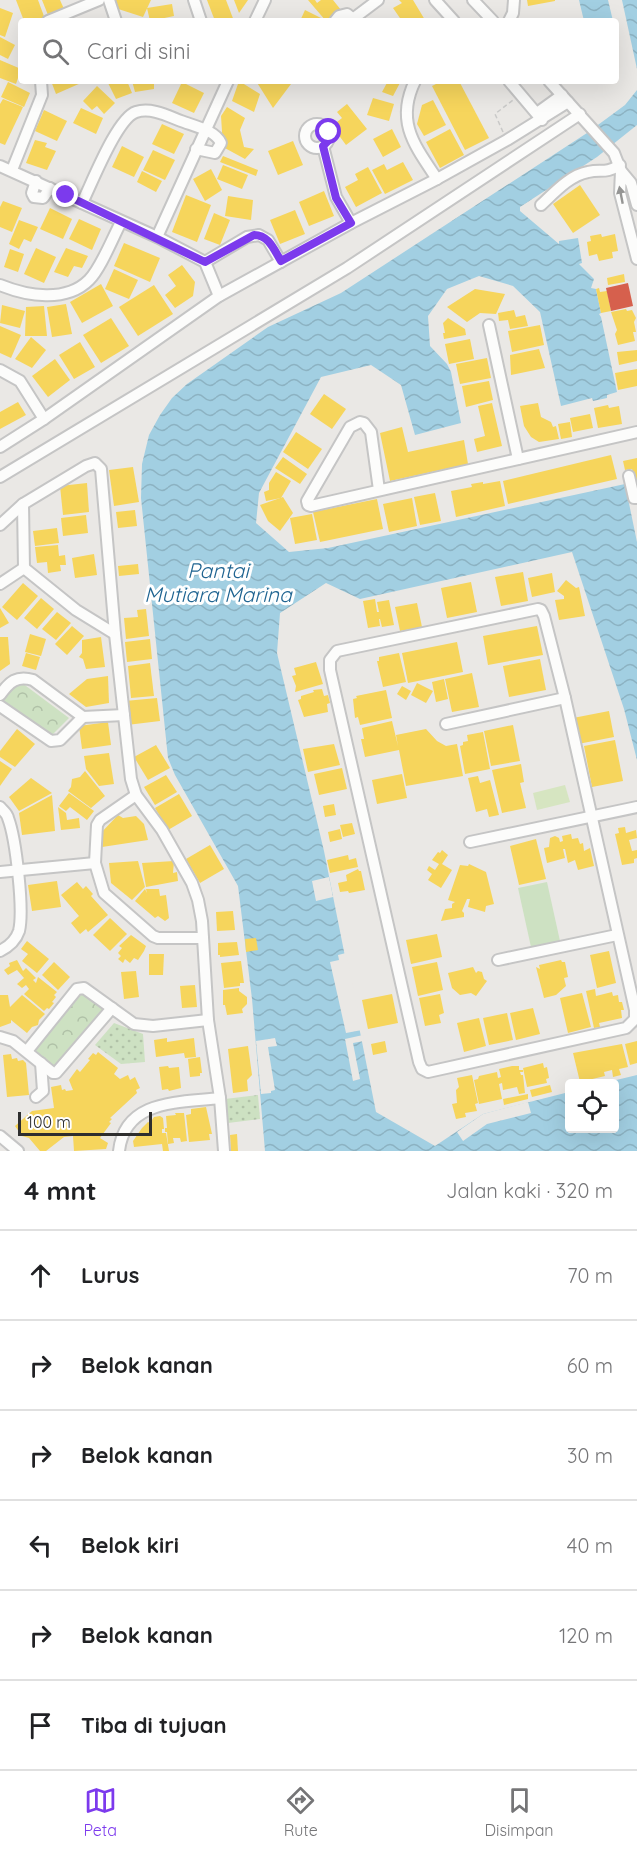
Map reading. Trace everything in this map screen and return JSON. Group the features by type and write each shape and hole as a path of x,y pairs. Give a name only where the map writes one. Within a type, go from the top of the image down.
{"street":[{"path":"55,18 99,0"},
{"path":"109,0 115,18"},
{"path":"194,0 200,18"},
{"path":"256,18 265,0"},
{"path":"356,18 378,0"},
{"path":"435,0 451,18"},
{"path":"473,0 490,18"},
{"path":"510,18 514,0"},
{"path":"338,18 343,14 353,18"},
{"path":"12,170 42,95 41,84"},
{"path":"156,237 227,84"},
{"path":"414,84 405,112 406,123 415,146 437,179"},
{"path":"512,84 538,114"},
{"path":"552,84 610,149 631,183 637,205"},
{"path":"0,447 44,419 219,296 507,140 538,114 568,102"},
{"path":"0,477 347,268 568,102"},
{"path":"82,203 119,126 137,111 150,110 204,130 221,143 218,150 211,153 196,149"},
{"path":"323,146 336,198 351,223"},
{"path":"0,166 156,237 205,262 219,296"},
{"path":"542,205 576,176 586,172 607,172 620,168"},
{"path":"620,168 619,187 637,259"},
{"path":"0,285 39,296 59,294 79,287 89,281 95,273 121,222"},
{"path":"205,262 254,235 268,240 281,261"},
{"path":"489,325 518,459"},
{"path":"0,370 20,381 44,419"},
{"path":"379,490 371,432 364,423 360,422 350,427 307,501 311,506 637,432"},
{"path":"0,525 23,504 86,466 95,463 98,465 101,473 131,779 136,795 162,830 192,883 198,900 203,938 208,1020 220,1098 224,1151"},
{"path":"628,476 634,498 637,498"},
{"path":"23,504 24,568"},
{"path":"0,584 24,568"},
{"path":"24,568 76,610 115,634"},
{"path":"541,610 565,698 591,817 636,1010 635,1019 626,1029 435,1072 422,1069 333,682 330,660 337,651 541,610"},
{"path":"0,695 12,681 24,678 33,680 83,717 124,715"},
{"path":"446,724 565,698"},
{"path":"0,705 51,741 60,740 83,717"},
{"path":"136,795 100,820 96,830 95,863 104,893 153,936 162,939 203,938"},
{"path":"0,807 7,815 11,827 18,870 20,916 18,932 12,943 0,951"},
{"path":"470,842 637,807"},
{"path":"0,872 95,863"},
{"path":"498,960 617,935"},
{"path":"27,1051 77,989 84,988 130,1022 144,1026 208,1020"},
{"path":"0,1036 13,1041 53,1073 59,1071 112,1008"},
{"path":"36,1097 43,1091 41,1064"},
{"path":"119,1151 124,1129 135,1117 153,1106 220,1098"},
{"path":"0,1136 18,1151"}],"path":[{"path":"507,140 495,114 521,94"}],"green space":[{"path":"18,680 69,718 49,738 2,703"},
{"path":"565,785 570,802 537,810 533,793"},
{"path":"547,882 560,941 531,947 518,888"},
{"path":"84,991 107,1009 56,1069 32,1053"},
{"path":"114,1023 143,1034 145,1062 121,1064 95,1045"},
{"path":"258,1095 260,1119 228,1123 225,1099"}],"water":[{"path":"579,0 608,0 612,18 583,18"},
{"path":"622,0 637,0 637,69"},
{"name":"Pantai Mutiara Marina","path":"637,90 637,125 597,157 520,207 520,211 559,244 559,241 578,238 582,263 579,264 594,279 591,288 596,289 601,313 599,314 617,392 607,395 607,398 593,401 592,398 561,406 540,312 513,286 479,276 447,289 428,316 430,346 447,364 451,372 461,423 415,435 401,385 371,365 321,377 259,493 256,523 289,552 328,548 625,484 637,542 637,760 624,709 572,552 360,599 326,583 280,613 277,653 324,851 376,1112 435,1146 483,1114 565,1093 565,1133 619,1133 619,1079 637,1075 637,1151 265,1151 252,999 238,886 175,775 168,758 141,498 142,464 149,435 172,398 187,384 268,327 341,293 587,133 625,105"}],"pier":[{"path":"329,877 333,897 316,901 312,881"},
{"path":"346,953 362,1030 346,1033 330,962 339,960 338,955"},
{"path":"363,1035 364,1041 353,1043 360,1079 353,1081 345,1039"},
{"path":"275,1038 277,1046 268,1047 275,1090 261,1094 256,1041"},
{"path":"528,1102 531,1113 487,1124 463,1141 457,1132 483,1114"}],"building: Hunian":[{"path":"16,0 38,0 45,18 23,18"},
{"path":"42,0 60,0 64,9 48,15"},
{"path":"114,0 151,0 143,17 112,7"},
{"path":"207,0 226,0 233,18 214,18"},
{"path":"234,0 248,0 239,13"},
{"path":"308,0 315,0 317,3 321,0 333,0 341,10 330,18 323,18"},
{"path":"399,0 413,0 424,18 400,18 393,8 402,3"},
{"path":"527,0 555,0 555,1 528,6"},
{"path":"172,4 174,16 149,18 147,8"},
{"path":"0,8 13,13 5,37 0,35"},
{"path":"305,10 321,18 301,18"},
{"path":"0,37 15,45 8,59 0,55"},
{"path":"0,60 18,68 16,84 0,78"},
{"path":"8,82 30,93 24,107 1,97"},
{"path":"52,84 79,84 56,94"},
{"path":"108,84 128,84 132,93 116,99"},
{"path":"133,84 154,84 154,89 135,92"},
{"path":"181,84 186,84 204,93 194,113 172,103"},
{"path":"238,84 244,84 260,94 254,112 232,101"},
{"path":"258,84 291,84 273,108"},
{"path":"386,84 399,84 393,96 382,92"},
{"path":"461,84 489,138 465,150 432,86"},
{"path":"97,86 115,103 104,114 97,106 92,110 83,101"},
{"path":"373,98 394,104 389,121 367,115"},
{"path":"3,99 23,107 5,145 0,143 0,104"},
{"path":"433,100 446,125 424,136 417,124 422,105"},
{"path":"347,104 367,129 346,145 332,126 342,118 337,112"},
{"path":"227,107 245,118 240,130 244,147 254,149 245,159 223,147 221,116"},
{"path":"81,108 103,118 96,134 73,123"},
{"path":"44,110 67,121 57,141 35,131"},
{"path":"162,124 184,134 174,154 152,144"},
{"path":"392,129 401,147 383,157 373,139"},
{"path":"450,129 464,155 440,168 426,142"},
{"path":"35,140 47,143 45,147 56,151 47,170 26,163"},
{"path":"293,141 303,165 278,175 268,151"},
{"path":"122,146 144,157 134,177 112,167"},
{"path":"153,150 175,160 165,180 143,170"},
{"path":"223,156 258,170 256,176 220,162"},
{"path":"403,162 413,180 385,194 372,170 384,164 387,170"},
{"path":"223,165 248,175 242,189 217,179"},
{"path":"368,167 382,193 356,207 345,187 358,180 355,174"},
{"path":"211,169 222,190 205,201 193,179"},
{"path":"142,171 162,181 156,192 137,182"},
{"path":"580,185 600,215 573,233 553,204"},
{"path":"324,191 334,216 309,226 299,202"},
{"path":"186,195 211,205 197,242 172,232"},
{"path":"228,196 253,200 251,220 225,216"},
{"path":"3,201 22,208 12,232 0,227 0,207"},
{"path":"50,208 72,219 63,239 40,229"},
{"path":"295,210 305,234 280,244 270,220"},
{"path":"214,213 230,220 220,245 204,239"},
{"path":"79,219 101,229 92,250 69,239"},
{"path":"19,220 38,227 31,242 24,239 19,249 9,244"},
{"path":"601,234 602,237 615,234 618,251 612,252 613,258 599,261 597,254 589,256 587,242 591,241 590,236"},
{"path":"124,243 160,258 150,282 114,266"},
{"path":"36,248 56,257 44,283 24,274"},
{"path":"66,248 88,256 82,268 74,266 68,277 54,272"},
{"path":"10,249 24,254 18,272 4,267"},
{"path":"182,265 195,282 193,296 175,308 165,295 176,286 168,275"},
{"path":"114,269 138,280 129,299 105,289"},
{"path":"624,274 625,282 608,285 607,278"},
{"path":"101,284 113,306 82,323 70,302"},
{"path":"154,285 173,314 138,336 119,307"},
{"path":"599,288 600,292 607,291 611,311 601,313 596,289"},
{"path":"475,289 505,294 496,314 480,313 467,322 447,307"},
{"path":"66,304 72,334 52,337 47,307"},
{"path":"2,305 25,311 20,328 0,323"},
{"path":"44,306 47,336 25,336 26,307"},
{"path":"626,309 627,311 632,310 636,318 634,322 636,332 633,332 635,341 618,345 615,334 617,330 611,312"},
{"path":"514,310 516,317 525,315 528,326 510,329 508,320 499,321 498,313"},
{"path":"111,318 129,346 101,363 83,335"},
{"path":"448,318 465,329 466,335 444,339 443,323"},
{"path":"540,325 544,345 512,352 508,331"},
{"path":"0,326 21,335 11,358 0,353"},
{"path":"31,337 46,350 32,368 15,359"},
{"path":"470,339 474,359 449,364 445,344"},
{"path":"80,342 95,367 74,379 59,355"},
{"path":"539,349 545,368 511,375 510,355"},
{"path":"637,350 637,361 619,365 617,352"},
{"path":"487,358 491,378 460,384 456,364"},
{"path":"55,359 70,380 48,397 32,376"},
{"path":"637,369 637,386 618,390 615,373"},
{"path":"489,381 493,400 466,407 462,386"},
{"path":"324,394 346,409 332,429 310,414"},
{"path":"18,402 26,415 0,429 0,412"},
{"path":"492,403 502,446 477,452 474,439 485,436 478,406"},
{"path":"538,403 541,417 551,422 553,427 556,426 559,439 539,442 531,437 524,426 520,406"},
{"path":"608,405 609,408 619,406 622,424 598,428 594,408"},
{"path":"590,414 593,428 573,432 570,418"},
{"path":"570,422 572,437 561,439 558,424"},
{"path":"402,427 408,452 464,440 468,464 390,481 380,433"},
{"path":"296,432 322,449 308,469 283,452"},
{"path":"611,455 617,479 508,504 503,481"},
{"path":"283,457 307,474 300,484 275,468"},
{"path":"637,458 636,480 632,469 625,470 623,461"},
{"path":"133,467 139,502 114,506 109,470"},
{"path":"276,472 291,481 281,498 266,501 264,492 269,490 269,483"},
{"path":"500,481 505,506 456,517 451,491 472,487 471,484"},
{"path":"87,483 89,512 63,515 60,486"},
{"path":"435,493 441,521 420,525 414,497"},
{"path":"283,497 293,513 280,531 268,521 260,505"},
{"path":"412,498 417,526 389,532 383,504"},
{"path":"377,499 383,529 320,542 313,512"},
{"path":"135,510 137,526 118,528 116,512"},
{"path":"312,514 317,540 295,544 290,518"},
{"path":"86,515 88,533 63,536 61,518"},
{"path":"57,528 59,543 35,546 33,531"},
{"path":"58,545 59,556 65,555 66,565 60,565 61,571 48,573 47,562 37,563 35,547"},
{"path":"94,554 97,575 75,578 72,558"},
{"path":"138,564 139,574 119,576 118,566"},
{"path":"523,572 528,601 501,606 495,577"},
{"path":"552,573 555,592 532,597 528,578"},
{"path":"566,580 576,588 579,587 585,616 559,620 555,600 564,599 564,596 557,591"},
{"path":"471,582 477,612 447,618 441,588"},
{"path":"23,583 38,596 17,620 2,607"},
{"path":"41,598 54,609 37,629 24,618"},
{"path":"375,599 377,612 379,612 377,602 389,600 394,625 382,627 379,619 380,626 368,628 363,601"},
{"path":"417,603 422,627 400,631 395,607"},
{"path":"0,608 9,623 0,628"},
{"path":"146,609 149,636 126,639 124,618 138,617 137,610"},
{"path":"57,612 71,623 56,640 42,629"},
{"path":"72,626 84,636 67,655 55,644"},
{"path":"537,626 543,655 488,665 483,636"},
{"path":"30,634 46,639 41,656 25,652"},
{"path":"0,637 8,637 10,664 0,671"},
{"path":"101,637 105,667 86,669 83,659 79,657 82,653 82,640"},
{"path":"150,639 152,659 127,662 125,642"},
{"path":"457,642 463,672 408,683 402,653"},
{"path":"26,653 40,657 36,670 22,666"},
{"path":"399,653 406,682 383,687 377,661 379,657"},
{"path":"540,659 546,690 509,697 503,666"},
{"path":"316,662 323,684 295,692 296,686 292,676 296,675 294,668"},
{"path":"150,663 154,696 131,698 128,666"},
{"path":"472,673 479,707 452,712 445,679"},
{"path":"108,676 109,703 86,707 69,694 87,679"},
{"path":"444,679 448,699 436,702 432,682"},
{"path":"417,683 433,691 426,703 411,695"},
{"path":"402,686 411,691 406,700 397,694"},
{"path":"322,689 324,696 328,695 330,703 327,704 328,712 304,717 298,700 301,696 314,692 313,690"},
{"path":"386,690 392,718 360,725 358,717 355,718 353,699 357,698 356,696"},
{"path":"157,698 160,721 127,725 125,701"},
{"path":"609,711 614,737 578,744 573,718"},
{"path":"392,721 398,746 396,735 426,729 437,741 446,746 457,744 463,776 406,786 399,750 365,757 361,739 364,739 362,728"},
{"path":"108,722 111,745 82,749 79,726"},
{"path":"513,725 520,761 491,766 484,731"},
{"path":"17,729 35,744 15,767 0,757 0,751"},
{"path":"483,732 490,769 465,774 460,746 463,742 468,741 467,735"},
{"path":"615,740 623,781 592,787 584,746"},
{"path":"334,744 340,765 308,772 303,749"},
{"path":"156,745 170,768 148,780 134,757"},
{"path":"109,753 114,784 99,786 86,769 84,756"},
{"path":"0,761 12,769 0,786"},
{"path":"521,764 524,782 520,783 526,808 502,813 492,770"},
{"path":"342,768 347,789 319,795 314,774"},
{"path":"85,771 105,796 91,808 68,791 72,779 80,777"},
{"path":"402,774 407,798 377,804 372,780"},
{"path":"166,775 177,792 155,805 144,787"},
{"path":"478,776 480,783 490,780 499,815 489,817 487,809 476,812 468,778"},
{"path":"31,778 52,793 19,811 9,797"},
{"path":"69,793 94,811 87,820 70,807 66,811 59,806"},
{"path":"179,794 192,816 168,830 155,808"},
{"path":"52,795 55,831 22,835 19,813"},
{"path":"334,804 336,815 325,817 323,806"},
{"path":"58,807 66,813 67,820 79,818 80,828 61,830"},
{"path":"118,815 123,818 136,816 144,824 148,840 102,847 99,835"},
{"path":"352,823 355,834 343,837 340,825"},
{"path":"625,827 626,833 636,830 637,838 629,840 632,851 637,850 637,858 634,859 634,863 622,865 615,834 619,833 618,828"},
{"path":"340,829 342,839 330,842 328,832"},
{"path":"571,834 572,839 578,838 580,844 583,843 584,851 590,848 594,866 578,870 575,860 568,863 565,849 563,849 565,858 547,863 544,848 549,847 550,838 555,836 560,842 563,841 562,836"},
{"path":"536,839 546,879 519,885 510,846"},
{"path":"210,845 224,869 200,883 186,859"},
{"path":"442,850 448,855 442,864 452,870 441,888 428,880 432,874 427,870 429,866 435,870 439,864 432,860"},
{"path":"348,855 349,860 356,858 358,867 330,873 327,860"},
{"path":"138,861 145,887 132,900 111,883 109,863"},
{"path":"174,861 173,873 177,872 178,881 146,887 142,863"},
{"path":"469,864 486,872 494,904 486,906 485,912 468,907 470,899 467,899 462,911 464,917 441,921 445,909 452,908 455,902 448,900 460,865 468,866"},
{"path":"358,869 361,871 365,890 340,892 338,883 347,881 346,875"},
{"path":"57,881 61,907 32,911 28,885"},
{"path":"77,882 83,889 86,886 93,894 91,896 108,915 88,932 86,929 80,934 71,923 79,916 61,895"},
{"path":"145,889 147,893 146,889 159,889 160,896 166,895 169,918 165,921 158,916 155,918 135,901"},
{"path":"233,911 235,930 217,931 216,912"},
{"path":"110,918 127,934 110,951 93,935"},
{"path":"437,934 442,957 411,964 406,940"},
{"path":"131,935 146,946 138,960 134,958 130,963 125,959 123,963 118,959 121,956 118,953 122,948 119,946"},
{"path":"256,938 258,950 246,952 245,939"},
{"path":"27,941 49,959 37,973 22,961 28,954 21,949"},
{"path":"237,942 239,955 220,957 218,955 218,943"},
{"path":"609,951 616,983 597,988 590,955"},
{"path":"149,954 164,954 163,975 149,975"},
{"path":"17,960 23,971 26,968 36,978 33,980 36,983 38,977 57,992 52,1002 54,1003 49,1009 44,1011 24,994 29,989 26,985 22,988 17,984 24,978 17,970 8,975 4,970 10,966 9,963"},
{"path":"561,960 565,962 568,977 564,978 566,986 556,995 544,998 536,967 540,969 539,965"},
{"path":"241,961 244,983 240,983 240,986 224,988 221,963"},
{"path":"54,962 70,977 58,990 42,975"},
{"path":"437,962 443,990 418,996 412,967"},
{"path":"473,967 476,973 482,972 487,981 476,996 471,993 460,995 452,988 448,973"},
{"path":"136,971 139,997 124,999 121,972"},
{"path":"195,985 197,1007 182,1008 180,986"},
{"path":"239,988 239,991 247,997 247,1004 242,1009 243,1013 227,1015 225,1005 223,1005 223,990"},
{"path":"595,989 596,996 612,992 613,996 618,995 624,1010 621,1010 622,1018 599,1023 600,1027 594,1028 586,991"},
{"path":"582,993 591,1027 568,1033 560,998"},
{"path":"392,994 398,1023 368,1029 362,1000"},
{"path":"440,994 444,1013 439,1015 441,1023 425,1026 419,998"},
{"path":"0,995 8,995 10,1007 22,995 45,1014 39,1020 38,1025 32,1027 27,1033 11,1020 11,1023 0,1027"},
{"path":"533,1008 540,1034 516,1040 510,1013"},
{"path":"507,1013 513,1040 489,1045 483,1018"},
{"path":"479,1018 486,1046 464,1052 457,1023"},
{"path":"167,1038 167,1042 194,1038 196,1057 185,1058 184,1053 156,1057 154,1040"},
{"path":"385,1041 387,1052 373,1055 371,1044"},
{"path":"637,1041 637,1063 630,1065 625,1044"},
{"path":"622,1044 628,1067 619,1069 621,1075 613,1077 612,1070 604,1072 605,1076 579,1079 573,1053"},
{"path":"248,1046 252,1075 247,1080 248,1091 233,1093 228,1049"},
{"path":"98,1052 118,1068 114,1074 120,1079 128,1075 130,1080 135,1077 140,1088 110,1118 111,1123 100,1138 108,1143 106,1149 74,1151 73,1136 64,1137 46,1151 40,1151 29,1138 22,1136 15,1126 32,1111 54,1108 51,1087 61,1085 62,1090 73,1090 69,1080 77,1069 80,1072 93,1053 96,1055"},
{"path":"11,1054 12,1059 17,1058 18,1061 23,1060 26,1063 29,1095 7,1097 3,1055"},
{"path":"200,1057 202,1073 200,1076 190,1077 188,1059"},
{"path":"543,1063 544,1068 547,1067 549,1078 546,1079 547,1083 527,1087 523,1068"},
{"path":"168,1066 169,1068 179,1067 181,1088 162,1090 159,1067"},
{"path":"519,1066 519,1070 523,1070 520,1072 523,1075 525,1093 519,1094 517,1087 503,1090 502,1083 499,1084 502,1099 479,1104 474,1080 479,1076 497,1072 498,1078 501,1077 499,1069"},
{"path":"472,1075 478,1103 475,1104 477,1111 465,1113 466,1117 456,1119 452,1104 457,1103 456,1090 459,1087 457,1078"},
{"path":"550,1085 552,1092 532,1097 530,1090"},
{"path":"528,1094 528,1099 504,1105 503,1099"},
{"path":"206,1107 212,1134 209,1134 210,1140 189,1142 186,1115 191,1114 191,1109"},
{"path":"175,1113 184,1113 187,1141 181,1142 180,1138 173,1138 174,1143 168,1144 167,1132 165,1132 166,1116 176,1115"},
{"path":"154,1117 163,1118 162,1133 166,1133 169,1151 163,1151 162,1144 134,1147 133,1141 142,1128"},
{"path":"237,1134 238,1151 231,1151 230,1135"}],"building: Toko":[{"path":"628,283 633,306 611,311 606,288"}],"route":[{"path":"66,195 205,262 254,235 260,235 268,240 281,261 351,223 336,198 332,185 323,146 329,140 329,132"}]}
